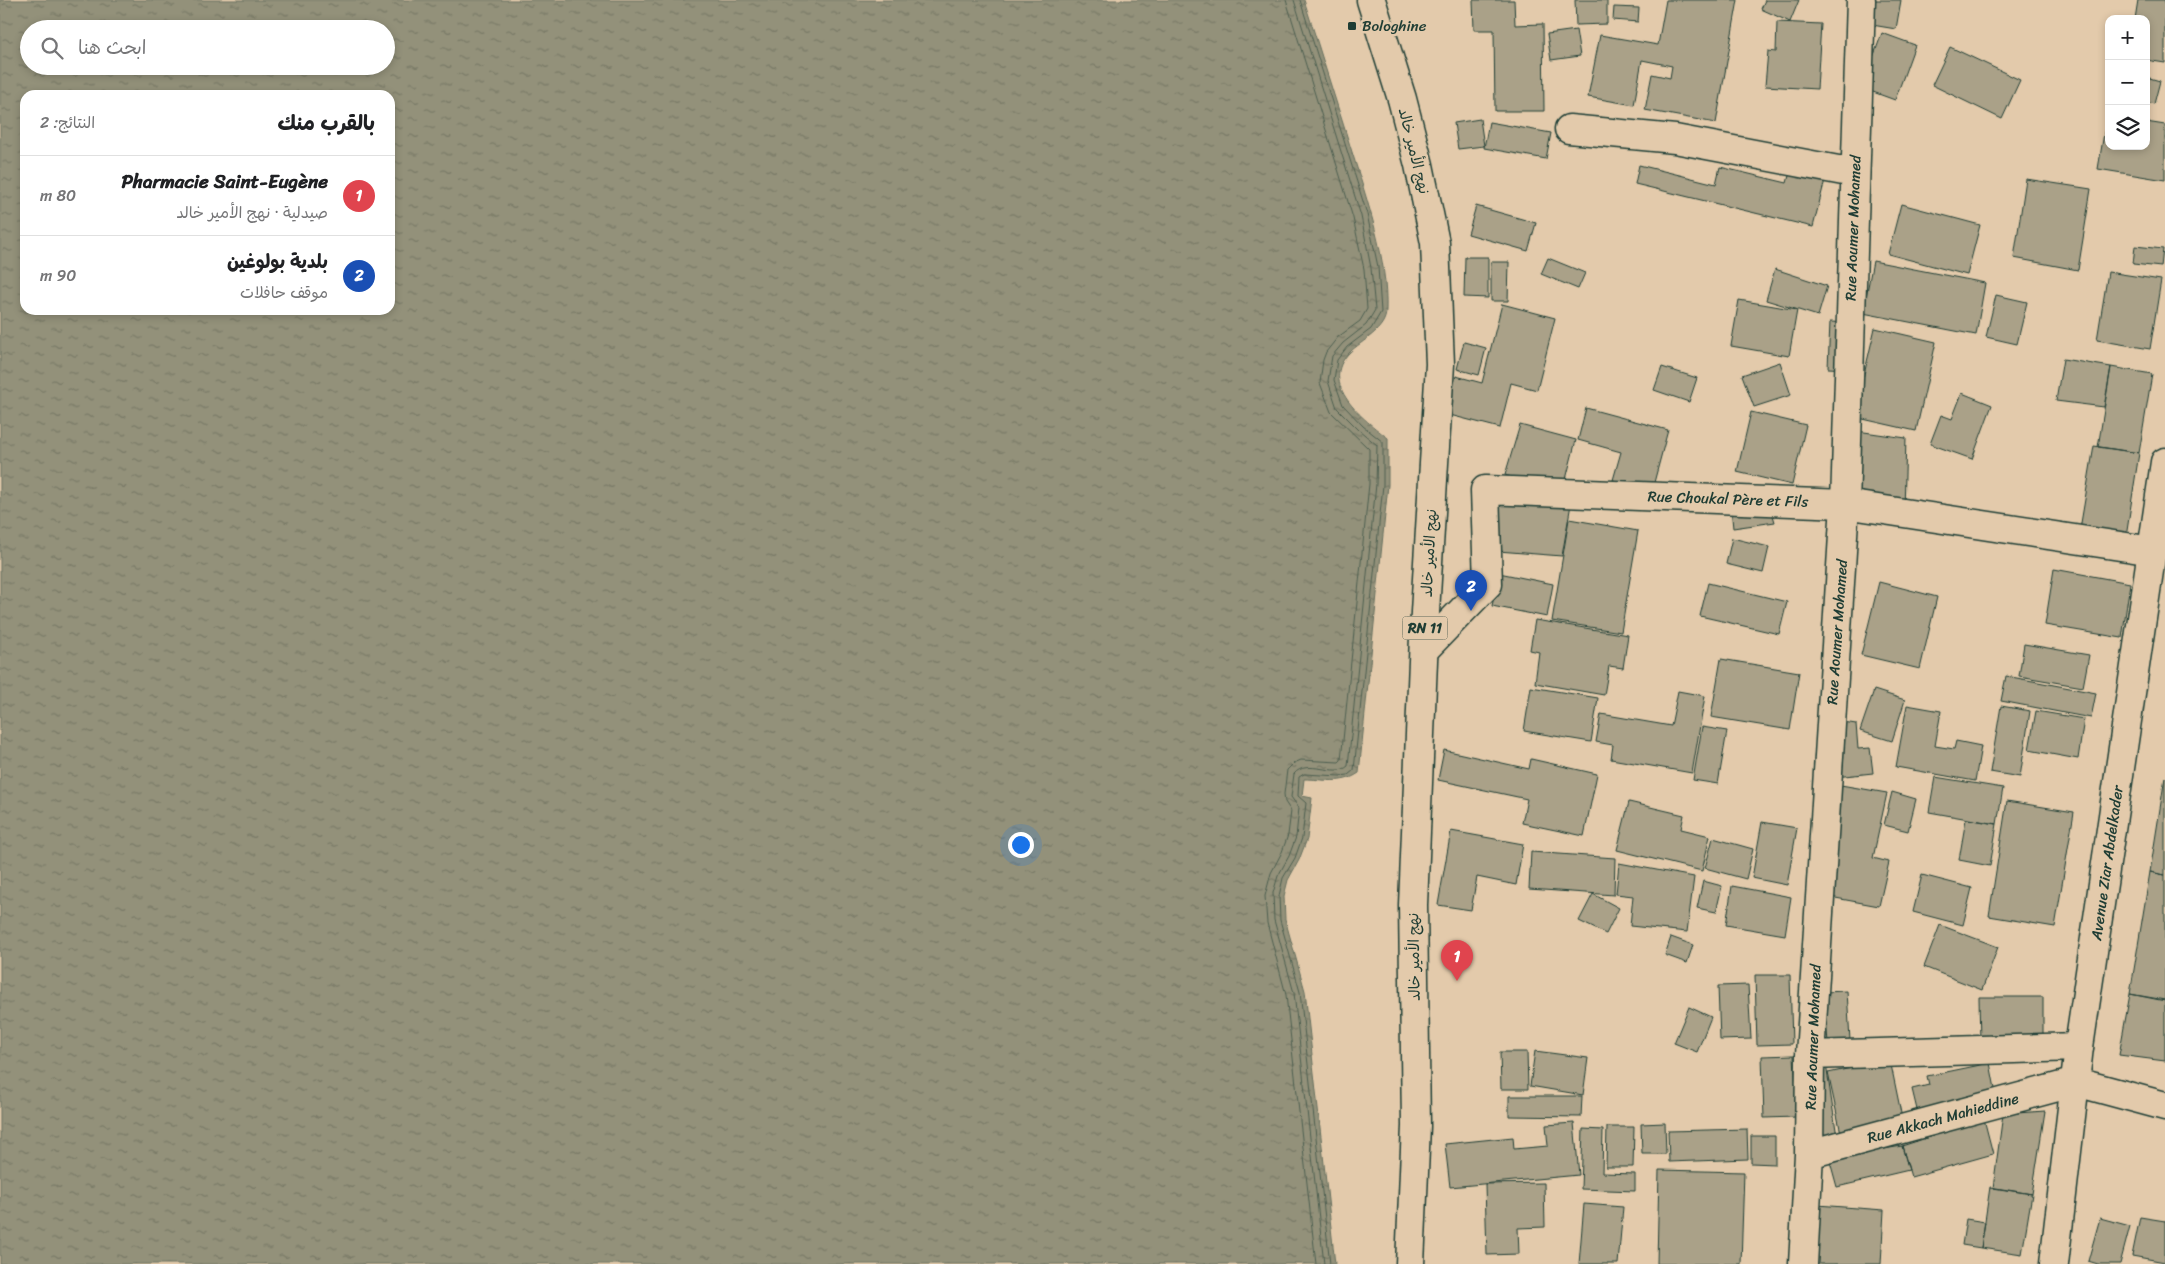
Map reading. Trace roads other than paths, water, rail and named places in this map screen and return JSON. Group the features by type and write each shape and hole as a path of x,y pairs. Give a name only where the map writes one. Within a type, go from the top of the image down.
{"street":[{"name":"نهج الأمير خالد","path":"1371,0 1404,108 1419,165 1435,243 1440,364 1424,650 1413,905 1416,1126 1410,1264"},
{"name":"Rue Aoumer Mohamed","path":"1803,1264 1809,1154 1810,1054 1845,504 1854,173 1861,0"},
{"path":"1569,129 1675,139 1854,173"},
{"name":"Avenue Ziar Abdelkader","path":"2054,1264 2079,1047 2165,462"},
{"name":"Rue Choukal Père et Fils","path":"1424,650 1488,584 1485,490 1845,504 2152,551"},
{"path":"1810,1054 2079,1047"},
{"path":"2076,1082 2165,1106"},
{"name":"Rue Akkach Mahieddine","path":"1809,1154 2076,1082"}],"water":[{"path":"0,0 1304,0 1370,210 1384,271 1386,291 1386,311 1382,324 1350,352 1341,364 1339,376 1341,389 1348,400 1367,421 1388,438 1388,485 1359,773 1353,777 1339,780 1304,779 1302,796 1312,798 1307,839 1299,860 1288,880 1284,896 1285,919 1305,991 1335,1264 0,1264"}],"place":[{"name":"Bologhine","path":"1352,26"},
{"name":"بلدية بولوغين","path":"1471,611"},
{"name":"Pharmacie Saint-Eugène","path":"1457,981"}]}
